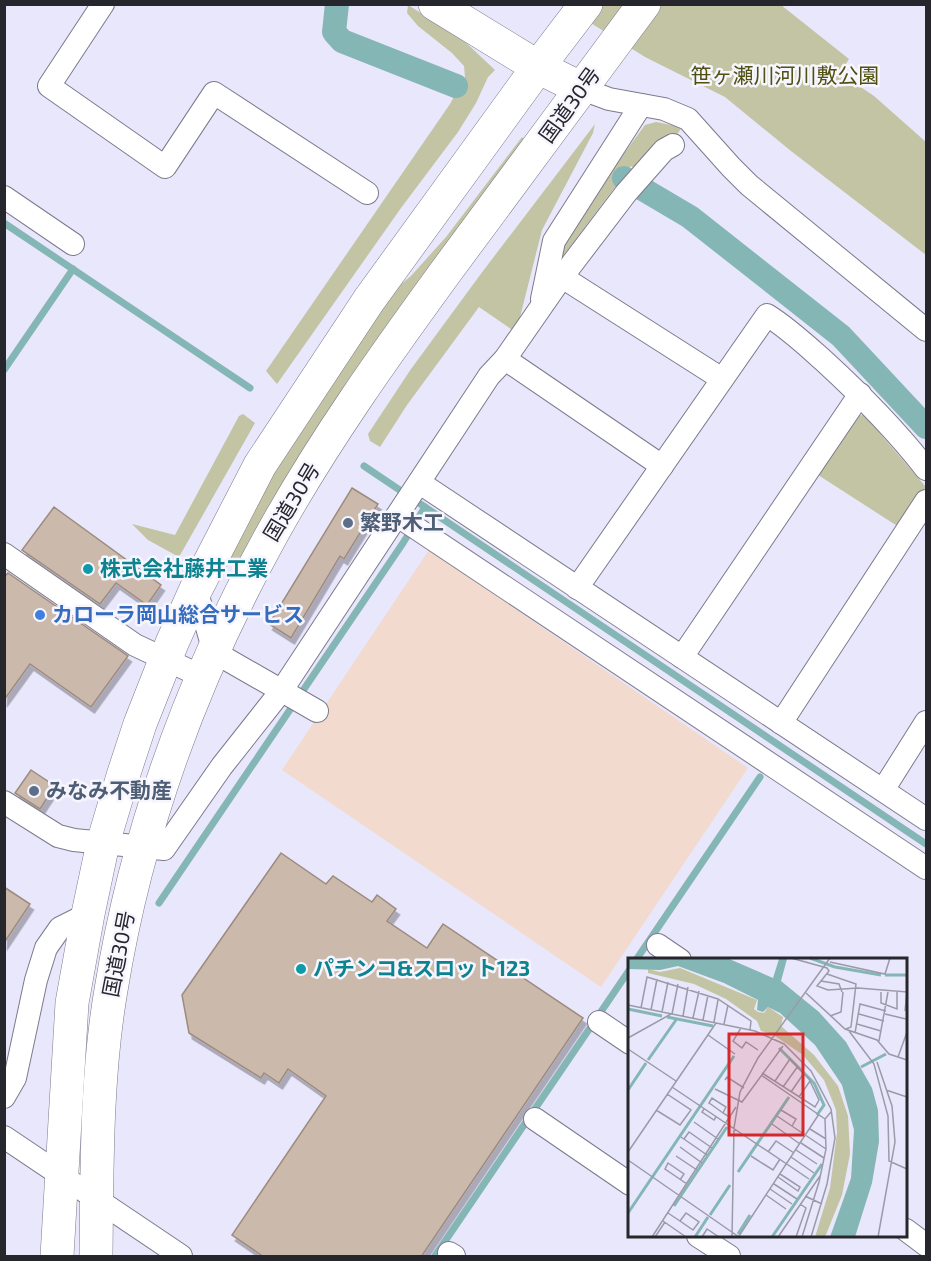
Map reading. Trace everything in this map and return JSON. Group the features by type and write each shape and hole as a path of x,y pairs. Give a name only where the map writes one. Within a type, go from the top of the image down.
{"main road":[{"path":"435,4 538,68 591,76"},
{"name":"国道30号","path":"57,1257 72,1003 88,914 115,852 184,721 191,664 196,589 260,465 298,406 369,300 586,4"},
{"name":"国道30号","path":"191,664 332,435 394,343 644,4"},
{"name":"国道30号","path":"96,1257 102,1058 119,942 115,852"}],"street":[{"path":"103,4 49,86 165,167 214,93 367,193"},
{"path":"591,76 609,99 664,109 688,119 749,185 927,330"},
{"path":"539,310 554,242 641,105"},
{"path":"4,802 58,836 115,852 164,849 222,766 298,700 410,508 431,462 489,376 505,359 562,277 626,193 664,150 673,145"},
{"path":"4,197 73,244"},
{"path":"562,277 722,379"},
{"path":"577,588 767,315 786,326 860,394 927,469"},
{"path":"505,359 662,466"},
{"path":"682,657 860,394"},
{"path":"781,723 927,501"},
{"path":"410,508 577,588 927,819"},
{"path":"410,508 927,868"},
{"path":"4,554 135,645 298,700"},
{"path":"191,664 196,589"},
{"path":"883,790 927,722"},
{"path":"4,1097 15,1078 13,1042 46,948 60,928 88,914"},
{"path":"657,945 677,958"},
{"path":"598,1022 628,1042"},
{"path":"535,1119 628,1183"},
{"path":"4,1137 181,1257"},
{"path":"907,1231 927,1245"},
{"path":"699,1237 729,1257"}],"shaded area":[{"path":"429,550 748,768 601,987 282,770"}],"green space":[{"path":"408,5 462,39 495,70 488,77 476,103 458,132 401,208 277,384 266,371 450,104 465,77 464,66 452,53 418,26 407,13"},
{"name":"笹ヶ瀬川河川敷公園","path":"562,5 781,5 849,59 840,73 874,96 926,142 926,255 725,97 645,57"},
{"path":"656,122 682,127 674,139 634,168 631,166 560,260 560,249 573,223 645,125"},
{"path":"595,124 593,133 542,230 518,325 514,331 479,307 407,405 380,447 370,441 368,434 411,369"},
{"path":"522,137 529,144 240,564 235,566 227,561 269,481 350,354 400,285 446,237"},
{"path":"243,414 255,423 179,557 148,540 132,524 175,535 239,416"},
{"path":"864,415 925,486 924,498 902,529 815,473 853,416"}],"building":[{"path":"352,488 378,504 344,559 340,556 291,638 269,624"},
{"name":"株式会社藤井工業","path":"54,507 161,585 147,605 116,583 100,604 22,550"},
{"name":"カローラ岡山総合サービス","path":"8,573 128,656 91,707 30,664 4,700 4,577"},
{"name":"みなみ不動産","path":"31,770 55,786 40,809 15,793"},
{"path":"281,853 326,884 333,876 372,902 377,895 396,909 387,921 427,948 443,924 583,1018 421,1257 264,1257 232,1235 326,1096 288,1069 279,1083 264,1073 261,1078 189,1033 182,995"},
{"path":"4,887 30,904 4,943"}],"waterway":[{"path":"337,4 334,32 342,41 456,86"},
{"path":"624,178 690,217 841,336 926,427"},
{"path":"4,223 250,388"},
{"path":"4,370 73,269"},
{"path":"364,466 926,844"},
{"path":"159,903 403,543 425,507"},
{"path":"637,958 760,777"},
{"path":"435,1256 628,972"}],"place":[{"name":"繁野木工","path":"348,523"},
{"name":"株式会社藤井工業","path":"88,569"},
{"name":"カローラ岡山総合サービス","path":"40,615"},
{"name":"みなみ不動産","path":"34,791"},
{"name":"パチンコ&スロット123","path":"301,969"}]}
